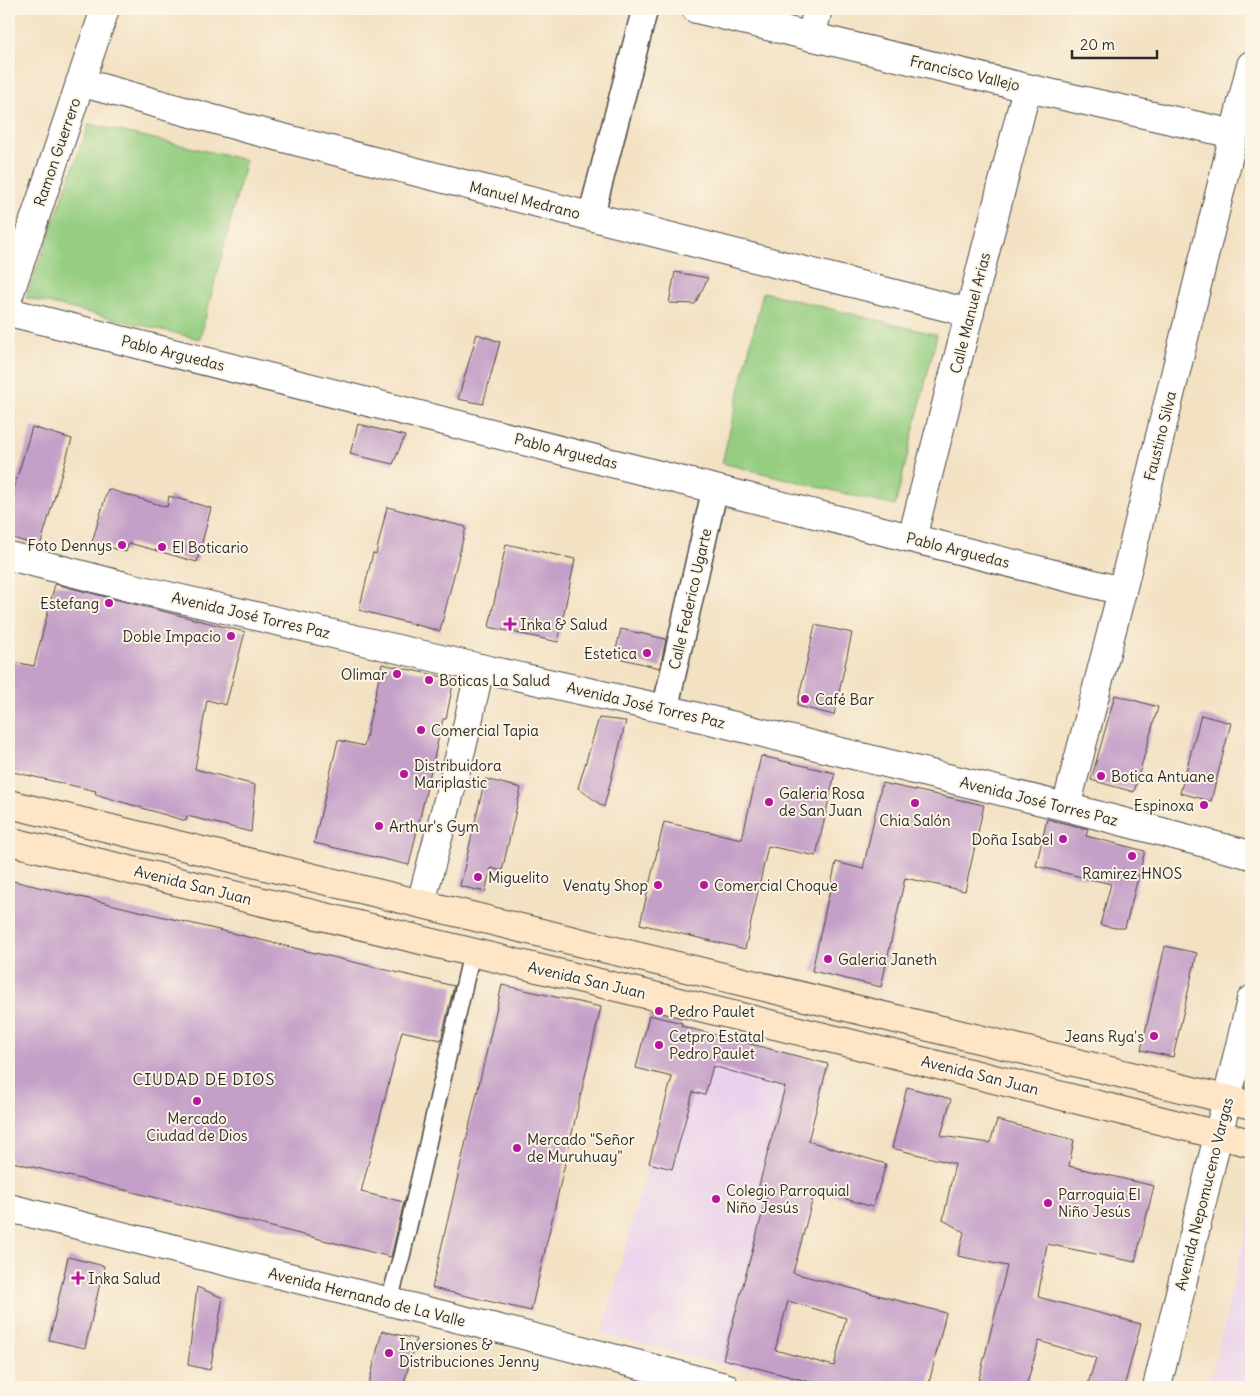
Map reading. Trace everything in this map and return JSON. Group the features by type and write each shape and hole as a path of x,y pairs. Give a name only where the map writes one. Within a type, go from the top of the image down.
{"main road":[{"path":"9,804 1239,1102"},
{"name":"Avenida San Juan","path":"9,841 849,1043 1251,1143"}],"street":[{"name":"Ramon Guerrero","path":"9,295 105,9"},
{"path":"591,216 645,9"},
{"name":"Francisco Vallejo","path":"696,9 1027,88 1234,134"},
{"path":"811,37 818,9"},
{"name":"Faustino Silva","path":"1066,807 1122,591 1251,65"},
{"name":"Manuel Medrano","path":"80,82 252,130 970,313"},
{"name":"Calle Manuel Arias","path":"912,538 1027,88"},
{"name":"Pablo Arguedas","path":"9,312 1122,591"},
{"name":"Calle Federico Ugarte","path":"665,709 715,488"},
{"name":"Avenida José Torres Paz","path":"9,556 125,586 665,709 1066,807 1251,855"},
{"path":"421,904 480,668"},
{"name":"Avenida Nepomuceno Vargas","path":"1157,1387 1218,1135 1239,1102 1251,1000"},
{"name":"Avenida Hernando de La Valle","path":"9,1208 725,1387"}],"lane":[{"path":"389,1302 402,1254 472,952"}],"shaded area":[{"name":"Colegio Parroquial Niño Jesús","path":"685,1026 829,1064 749,1371 602,1334"},
{"path":"1251,1211 1251,1387 1209,1387"}],"green space":[{"path":"89,124 246,160 200,339 26,298"},
{"path":"763,292 937,335 895,506 722,463"}],"building":[{"path":"675,272 708,278 695,304 669,303"},
{"path":"477,334 500,342 483,404 458,399"},
{"path":"358,424 405,436 393,464 350,454"},
{"path":"32,427 72,439 40,546 9,537 9,505"},
{"path":"108,489 167,507 169,496 211,508 197,562 129,543 126,552 92,542"},
{"path":"387,507 466,527 440,631 359,610 373,553 376,554"},
{"path":"506,544 575,559 558,642 489,627"},
{"path":"55,584 245,632 226,705 207,700 195,769 255,785 251,832 187,816 186,821 95,794 96,791 9,771 9,661 34,666"},
{"path":"815,625 852,633 834,715 797,706"},
{"path":"621,629 666,639 660,668 614,657"},
{"path":"382,664 454,679 446,719 443,719 409,865 314,843 338,740 364,746"},
{"path":"1115,695 1158,707 1134,792 1091,780"},
{"path":"1201,715 1231,723 1211,801 1180,793"},
{"path":"599,718 626,721 604,807 578,788"},
{"path":"761,756 835,773 816,856 768,846 745,949 640,924 664,822 742,839"},
{"path":"485,779 521,788 502,871 491,868 485,892 460,886"},
{"path":"882,783 984,805 965,891 905,878 881,987 812,971 836,862 863,869"},
{"path":"1047,819 1088,829 1086,836 1145,851 1125,928 1100,925 1111,884 1036,866"},
{"name":"Mercado Ciudad de Dios","path":"9,880 454,986 441,1040 402,1031 361,1192 404,1202 391,1257 9,1161"},
{"path":"1165,946 1197,953 1173,1057 1141,1050"},
{"name":"Mercado \"Señor de Muruhuay\"","path":"502,985 601,1007 531,1311 432,1288"},
{"path":"649,1015 682,1023 681,1026 828,1064 808,1141 886,1164 873,1207 815,1190 793,1273 946,1313 928,1387 829,1387 723,1359 767,1196 757,1193 785,1087 713,1066 705,1095 693,1092 672,1169 649,1163 672,1077 636,1068","holes":["788,1301 846,1318 834,1366 775,1350"]},
{"name":"Parroquia El Niño Jesús","path":"907,1087 951,1099 941,1136 990,1143 997,1120 1074,1140 1069,1166 1154,1186 1135,1262 1047,1244 1038,1297 1141,1324 1124,1387 1087,1387 1096,1358 1039,1341 1026,1387 977,1387 1007,1266 958,1256 964,1232 943,1220 955,1164 892,1148"},
{"path":"68,1257 104,1266 85,1348 49,1340"},
{"path":"197,1287 223,1298 210,1370 188,1365"},
{"path":"382,1331 416,1339 403,1387 368,1387"}],"place":[{"name":"Foto Dennys","path":"122,545"},
{"name":"El Boticario","path":"162,547"},
{"name":"Estefang","path":"109,603"},
{"name":"Inka & Salud","path":"510,624"},
{"name":"Doble Impacio","path":"231,636"},
{"name":"Estetica","path":"647,653"},
{"name":"Olimar","path":"397,674"},
{"name":"Boticas La Salud","path":"429,680"},
{"name":"Café Bar","path":"805,699"},
{"name":"Comercial Tapia","path":"421,730"},
{"name":"Distribuidora Mariplastic","path":"404,774"},
{"name":"Botica Antuane","path":"1101,776"},
{"name":"Galeria Rosa de San Juan","path":"769,802"},
{"name":"Chia Salón","path":"915,803"},
{"name":"Espinoxa","path":"1204,805"},
{"name":"Arthur's Gym","path":"379,826"},
{"name":"Doña Isabel","path":"1063,839"},
{"name":"Ramirez HNOS","path":"1132,856"},
{"name":"Miguelito","path":"478,877"},
{"name":"Venaty Shop","path":"658,885"},
{"name":"Comercial Choque","path":"704,885"},
{"name":"Galeria Janeth","path":"828,959"},
{"name":"Pedro Paulet","path":"659,1011"},
{"name":"Jeans Rya's","path":"1154,1036"},
{"name":"Cetpro Estatal Pedro Paulet","path":"659,1045"},
{"name":"Mercado Ciudad de Dios","path":"197,1101"},
{"name":"Mercado \"Señor de Muruhuay\"","path":"517,1148"},
{"name":"Colegio Parroquial Niño Jesús","path":"716,1199"},
{"name":"Parroquia El Niño Jesús","path":"1048,1203"},
{"name":"Inka Salud","path":"78,1278"},
{"name":"Inversiones & Distribuciones Jenny","path":"389,1353"}],"district":[{"name":"CIUDAD DE DIOS","path":"204,1079"}]}
